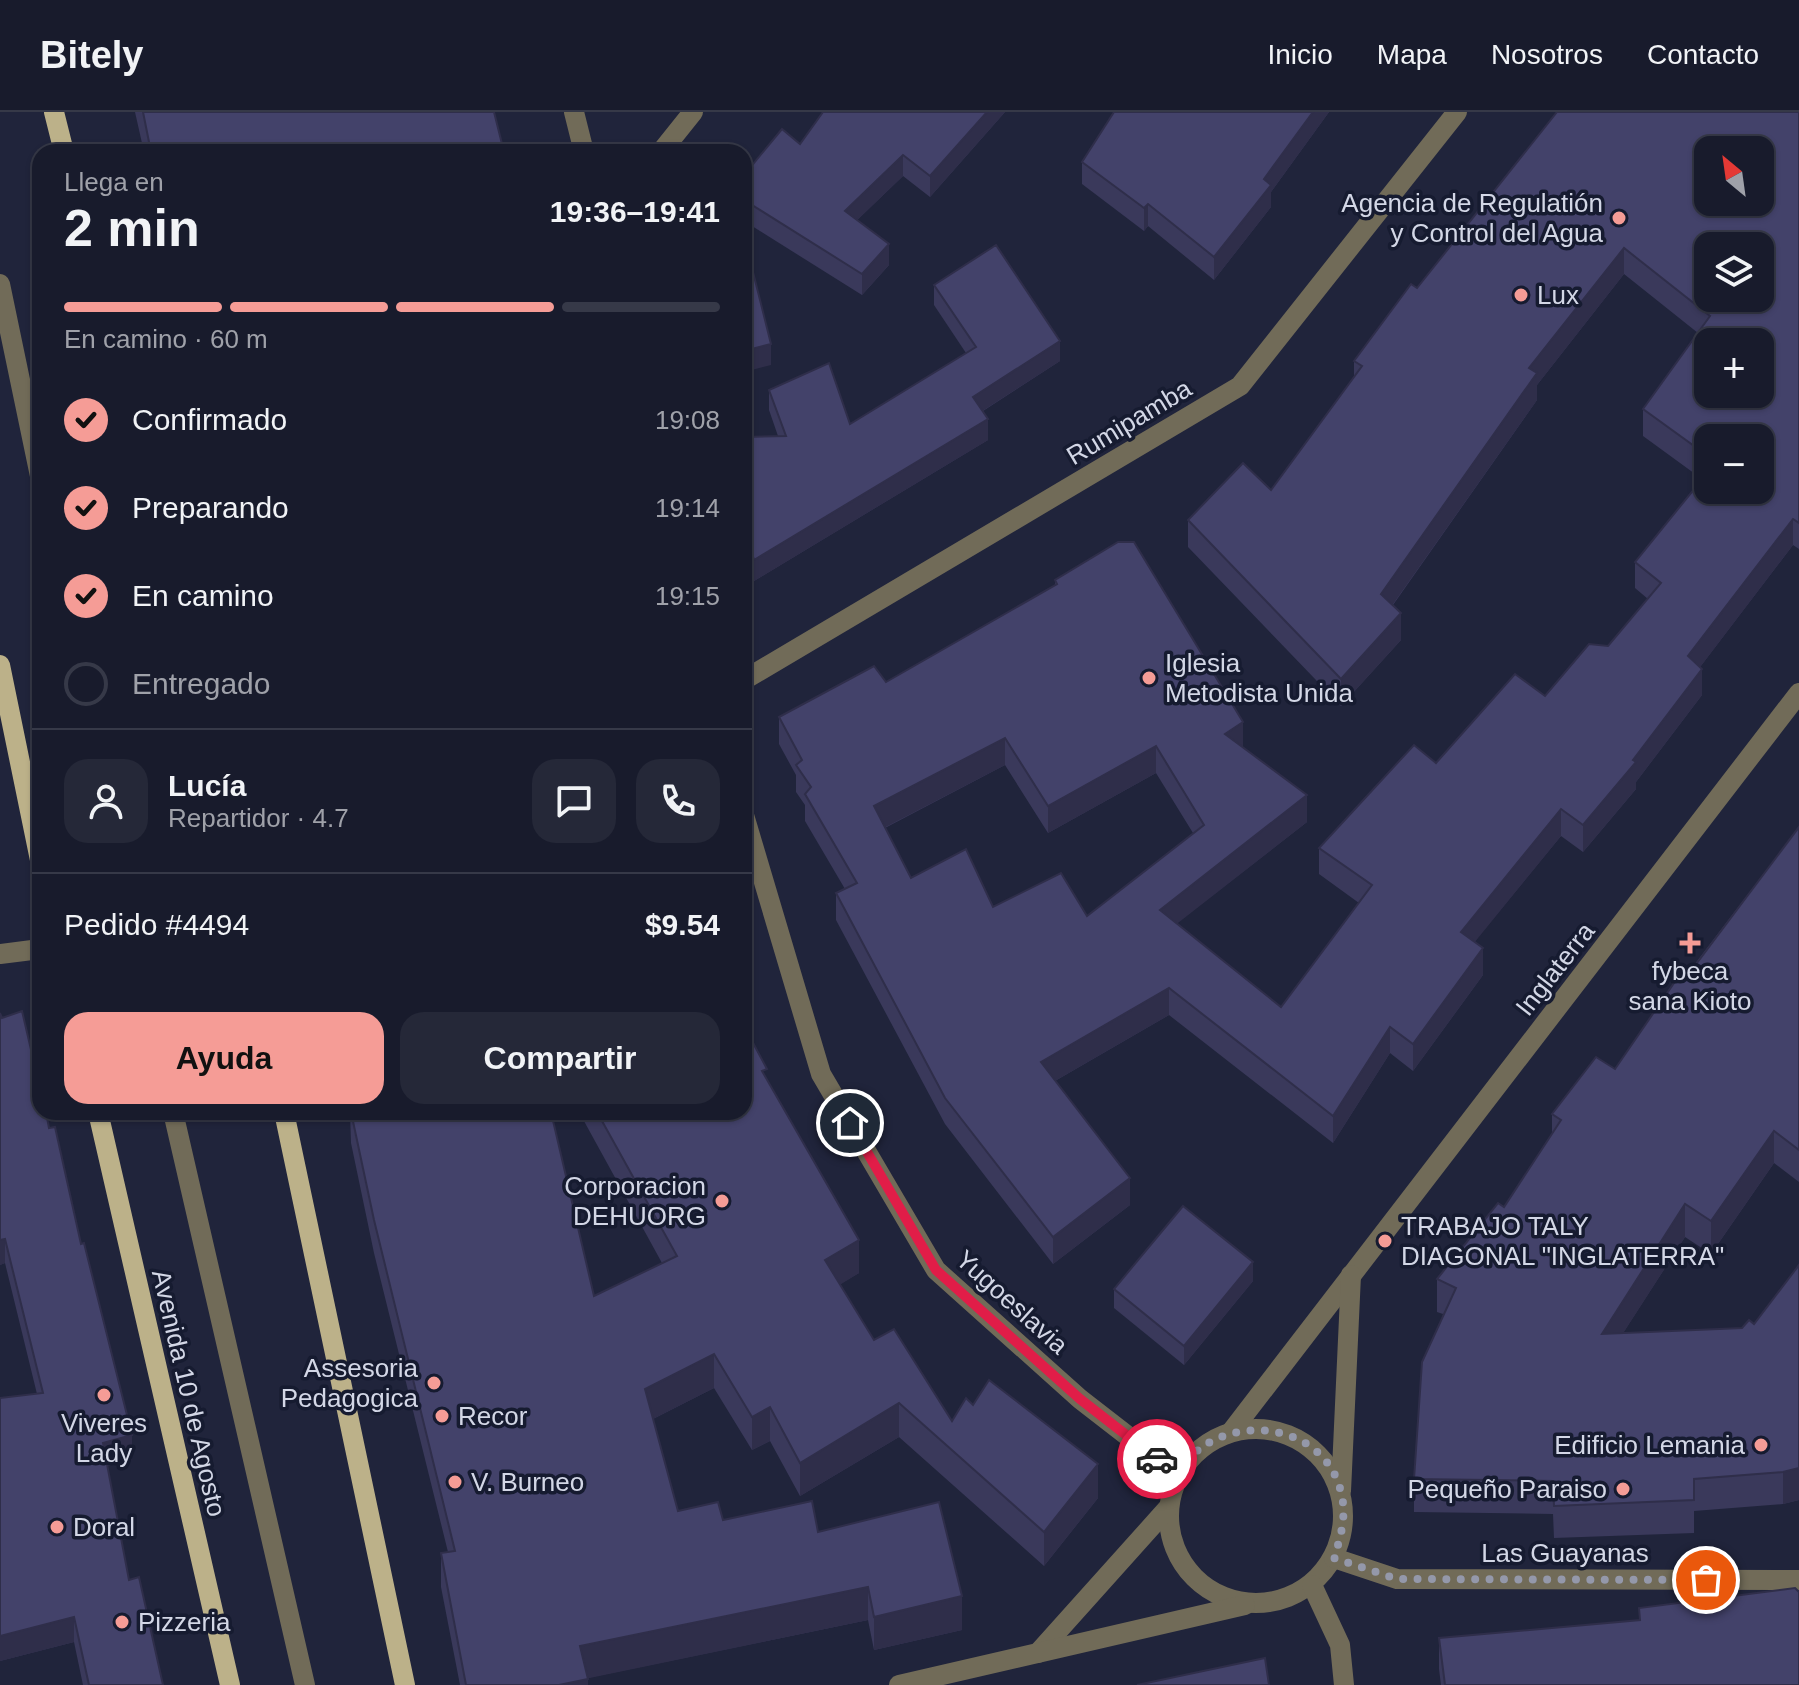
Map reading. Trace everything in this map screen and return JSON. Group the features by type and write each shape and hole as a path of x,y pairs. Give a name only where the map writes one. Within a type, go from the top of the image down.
{"main road":[{"path":"54,112 62,144"},
{"path":"0,665 32,821"},
{"name":"Avenida 10 de Agosto","path":"100,1120 230,1685"},
{"path":"286,1120 405,1685"}],"street":[{"path":"574,112 582,144"},
{"path":"667,144 693,112"},
{"name":"Rumipamba","path":"752,675 1240,386 1457,112"},
{"path":"0,284 32,438"},
{"name":"Inglaterra","path":"1231,1432 1799,693"},
{"name":"Yugoeslavia","path":"752,842 821,1074 936,1270 1080,1399 1178,1475"},
{"path":"0,954 32,950"},
{"path":"175,1120 305,1685"},
{"path":"899,1685 1247,1604 1281,1601 1312,1585 1334,1558 1344,1525 1341,1491 1351,1275"},
{"path":"1247,1604 1214,1594 1188,1573 1171,1542 1168,1508 1178,1475 1200,1448 1231,1432 1265,1428 1298,1438 1325,1460 1341,1491"},
{"path":"1038,1653 1168,1508"},
{"name":"Las Guayanas","path":"1334,1558 1397,1579 1799,1580"},
{"path":"1312,1585 1340,1645 1344,1685"}],"building":[{"path":"143,112 494,112 502,144 149,144"},
{"path":"823,112 987,112 930,176 903,155 845,211 889,244 862,274 752,205 752,165 782,129 800,144"},
{"path":"1114,112 1313,112 1264,179 1271,185 1214,257 1148,204 1144,208 1082,162"},
{"path":"1557,112 1799,112 1799,523 1793,519 1688,656 1702,669 1633,760 1636,762 1583,825 1561,809 1461,932 1483,948 1413,1044 1390,1027 1333,1116 1169,988 1041,1062 1130,1178 1053,1237 945,1098 836,893 857,883 805,794 811,787 796,765 802,760 779,717 874,666 886,682 1057,584 1055,580 1118,542 1134,542 1243,722 1225,734 1307,795 1160,910 1281,1007 1372,885 1319,848 1414,745 1436,763 1515,674 1545,696 1589,644 1608,646 1661,583 1635,562 1694,489 1694,504 1774,504 1774,424 1694,424 1694,446 1643,409 1694,338 1694,408 1774,408 1774,328 1701,328 1710,316 1705,312 1774,312 1774,232 1694,232 1694,303 1624,248 1529,368 1537,373 1381,594 1401,613 1341,679 1188,520 1243,463 1271,490 1362,366 1354,361 1411,284 1417,288","holes":["1005,738 1048,806 1156,746 1204,825 1087,916 1061,873 993,907 966,849 911,878 874,806"]},
{"path":"996,245 1060,341 973,397 988,419 754,560 752,437 786,436 769,390 829,363 850,424 976,347 934,285"},
{"path":"752,268 771,344 752,349"},
{"path":"1799,827 1799,1150 1774,1131 1711,1221 1685,1204 1602,1334 1742,1328 1749,1320 1754,1324 1799,1265 1799,1468 1694,1479 1694,1500 1554,1506 1553,1481 1414,1479 1422,1362 1456,1288 1437,1279 1498,1203 1504,1207 1561,1120 1552,1114 1596,1057 1615,1069 1685,967 1691,971"},
{"path":"22,1011 32,1054 32,1120 48,1120 49,1128 55,1127 81,1244 84,1243 132,1435 103,1443 129,1580 139,1577 163,1685 89,1685 74,1617 0,1636 0,1398 43,1393 5,1239 0,1240 0,1013 2,1018"},
{"path":"752,1041 767,1069 762,1071 859,1240 825,1260 874,1340 894,1329 952,1421 966,1398 973,1405 989,1380 1098,1464 1044,1532 899,1403 800,1463 770,1407 752,1417 714,1354 645,1389 678,1511 718,1502 723,1520 812,1501 818,1532 939,1502 962,1596 874,1617 868,1587 580,1646 588,1679 559,1685 466,1685 441,1553 455,1551 353,1120 553,1120 594,1296 677,1256 601,1120 752,1120"},
{"path":"1183,1206 1253,1262 1184,1346 1114,1289"},
{"path":"1795,1588 1799,1592 1799,1685 1445,1685 1439,1638 1640,1620 1639,1608"},
{"path":"1265,1658 1269,1685 1137,1685"}],"way so far":[{"path":"1157,1459 1178,1475 1200,1448 1231,1432 1265,1428 1298,1438 1325,1460 1341,1491 1344,1525 1334,1558 1397,1579 1706,1580"}],"place":[{"name":"Agencia de Regulatión y Control del Agua","path":"1619,218"},
{"name":"Lux","path":"1521,295"},
{"name":"Iglesia Metodista Unida","path":"1149,678"},
{"name":"fybeca sana Kioto","path":"1690,943"},
{"name":"Corporacion DEHUORG","path":"722,1201"},
{"name":"TRABAJO TALY DIAGONAL \"INGLATERRA\"","path":"1385,1241"},
{"name":"Assesoria Pedagogica","path":"434,1383"},
{"name":"Viveres Lady","path":"104,1395"},
{"name":"Recor","path":"442,1416"},
{"name":"Edificio Lemania","path":"1761,1445"},
{"name":"V. Burneo","path":"455,1482"},
{"name":"Pequeño Paraiso","path":"1623,1489"},
{"name":"Doral","path":"57,1527"},
{"name":"Pizzeria","path":"122,1622"}],"route":[{"path":"850,1123 936,1270 1080,1399 1157,1459"}]}
